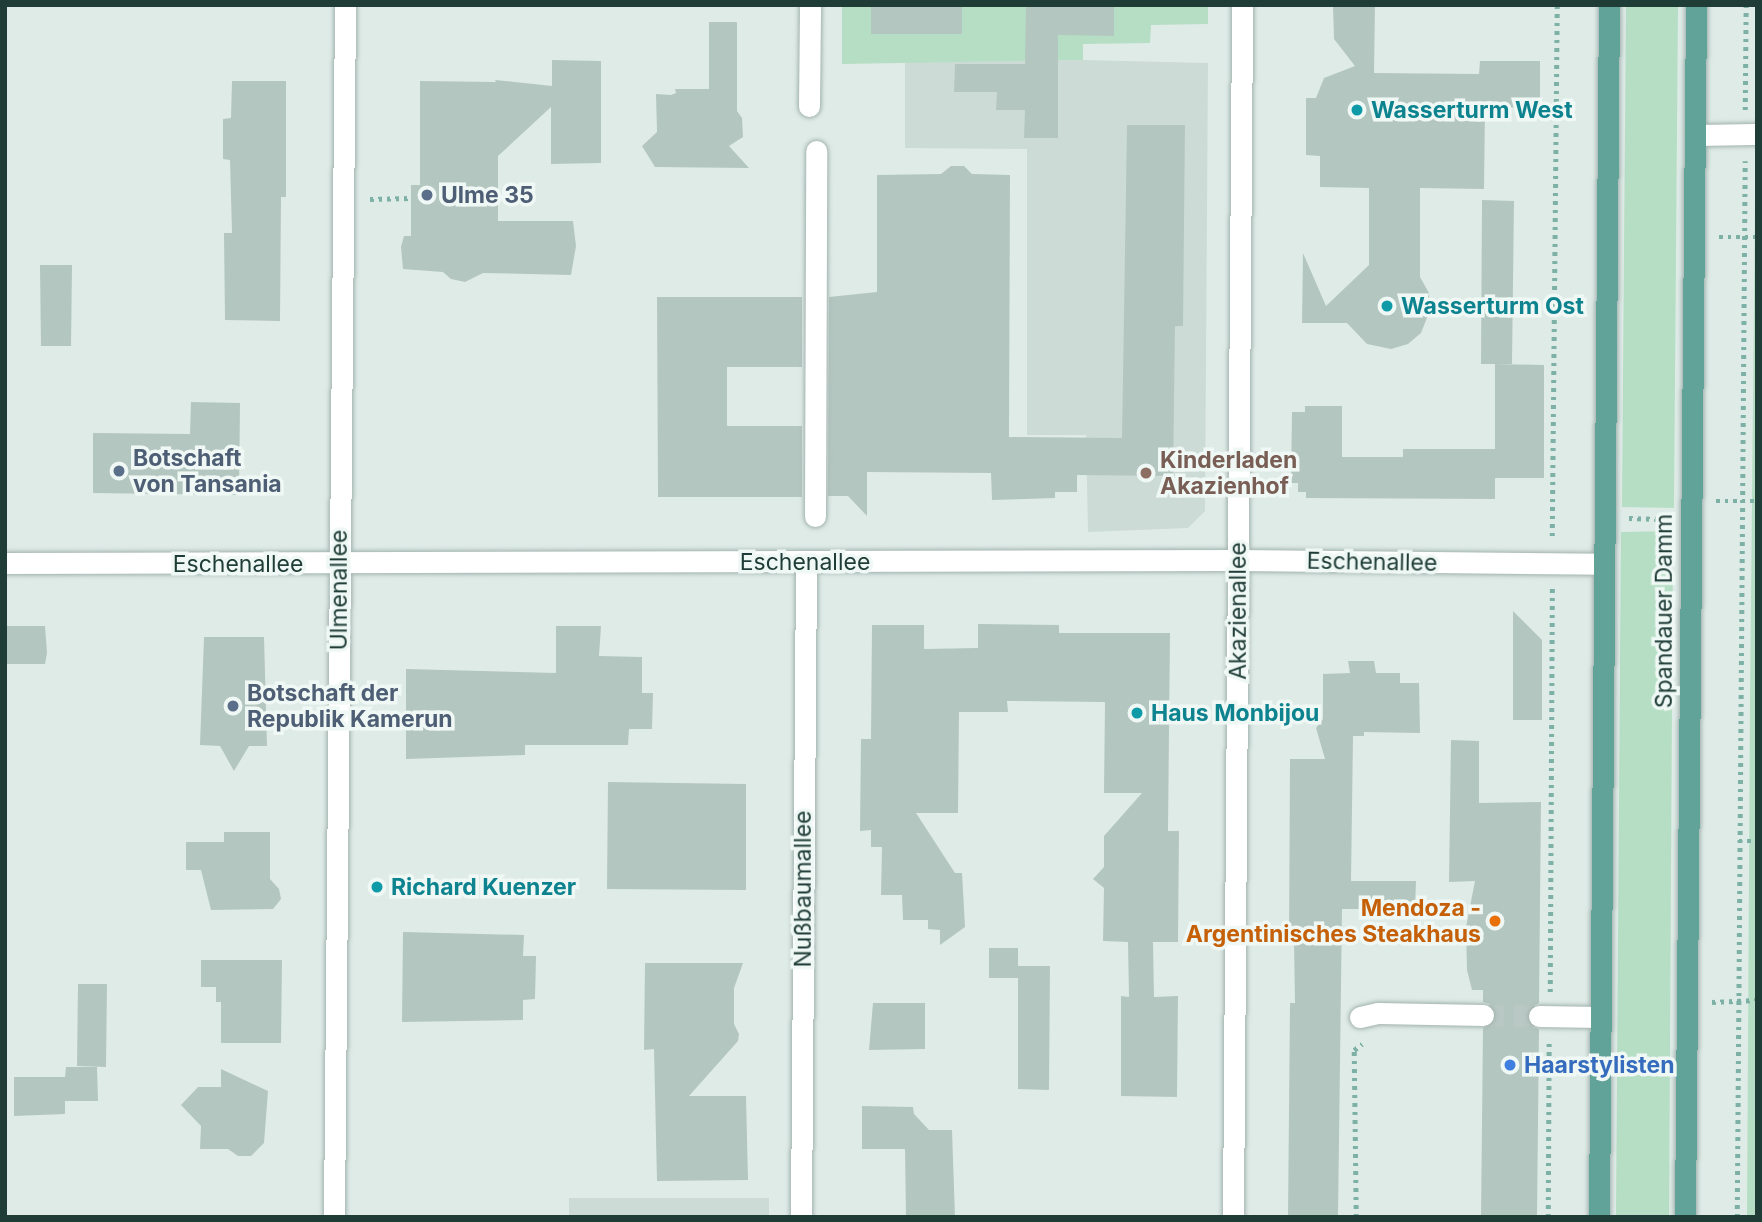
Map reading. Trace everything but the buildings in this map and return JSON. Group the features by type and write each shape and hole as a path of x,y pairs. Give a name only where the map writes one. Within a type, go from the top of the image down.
{"main road":[{"path":"1599,1217 1609,5"},
{"name":"Spandauer Damm","path":"1685,1217 1696,5"}],"street":[{"name":"Ulmenallee","path":"334,1217 345,5"},
{"path":"810,5 810,106"},
{"name":"Akazienallee","path":"1233,1217 1242,5"},
{"path":"1695,135 1751,134"},
{"path":"815,516 816,151"},
{"name":"Eschenallee","path":"5,563 1238,560 1604,564"},
{"name":"Nußbaumallee","path":"801,1217 806,562"},
{"path":"1360,1017 1378,1013 1483,1015"},
{"path":"1544,1016 1600,1017"}],"path":[{"path":"1552,538 1557,5"},
{"path":"1737,1217 1745,237 1751,134 1746,5"},
{"path":"369,199 411,198"},
{"path":"1693,237 1757,237"},
{"path":"1691,501 1757,501"},
{"path":"1621,518 1674,519"},
{"path":"1548,1217 1544,1016 1552,587"},
{"path":"1739,841 1757,841"},
{"path":"1687,1002 1757,1000"},
{"path":"1356,1217 1354,1050 1369,1039"}],"shaded area":[{"path":"1083,60 1208,63 1205,511 1188,528 1088,532 1086,435 1027,435 1027,149 905,148 905,62"},
{"path":"569,1198 769,1198 769,1217 569,1217"}],"green space":[{"path":"842,5 1208,5 1208,24 1151,25 1150,43 1083,44 1083,60 842,64"},
{"path":"1626,5 1678,5 1674,508 1622,507"},
{"path":"1757,5 1757,1217 1747,1217 1750,700"},
{"path":"1673,531 1669,1217 1616,1217 1621,532"}],"tunnel":[{"path":"1483,1015 1539,1016"}],"place":[{"name":"Wasserturm West","path":"1357,110"},
{"name":"Ulme 35","path":"427,195"},
{"name":"Wasserturm Ost","path":"1387,306"},
{"name":"Botschaft von Tansania","path":"119,471"},
{"name":"Kinderladen Akazienhof","path":"1146,473"},
{"name":"Botschaft der Republik Kamerun","path":"233,706"},
{"name":"Haus Monbijou","path":"1137,713"},
{"name":"Richard Kuenzer","path":"377,887"},
{"name":"Mendoza - Argentinisches Steakhaus","path":"1495,921"},
{"name":"Haarstylisten","path":"1510,1065"}]}
